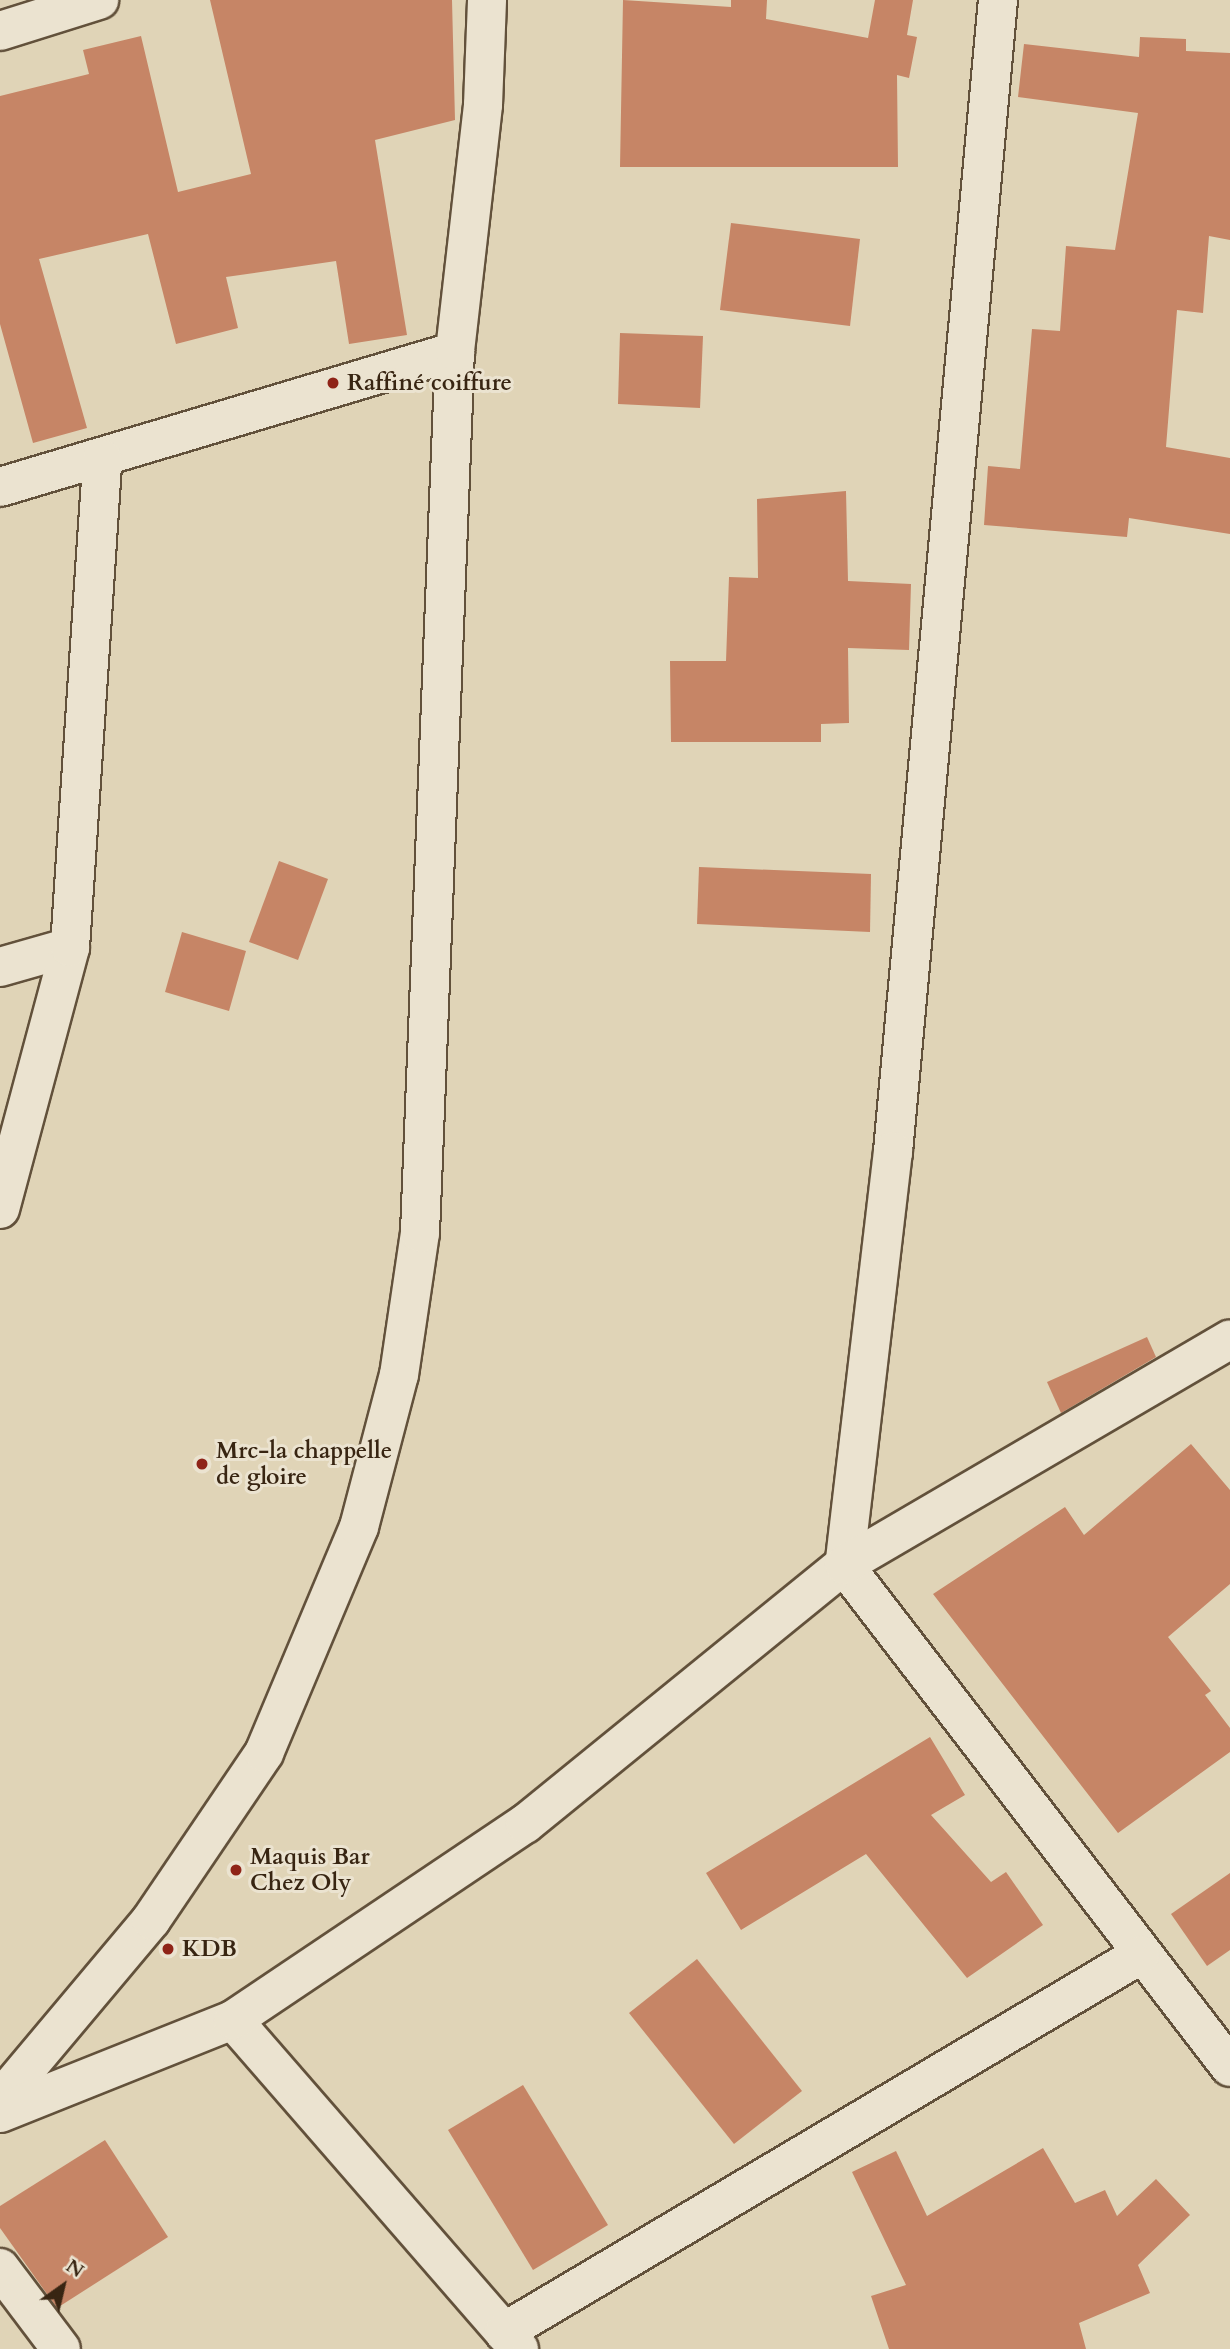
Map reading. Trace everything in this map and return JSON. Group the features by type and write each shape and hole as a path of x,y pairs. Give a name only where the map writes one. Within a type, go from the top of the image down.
{"street":[{"path":"0,31 99,0"},
{"path":"0,2100 151,1920 264,1753 359,1527 399,1375 420,1233 455,351 483,105 487,0"},
{"path":"998,0 893,1151 844,1565 1140,1955 1230,2067"},
{"path":"0,486 102,459 455,351"},
{"path":"0,1209 70,947 102,459"},
{"path":"0,967 70,947"},
{"path":"0,2113 233,2020 525,1824 844,1565 1230,1339"},
{"path":"233,2020 512,2340 1140,1955"},
{"path":"0,2268 61,2349"}],"building":[{"path":"210,0 452,0 455,120 375,140 407,335 349,344 336,261 226,277 238,328 176,344 148,234 39,259 87,428 33,443 0,324 0,96 89,74 83,50 141,36 178,192 251,174"},
{"path":"623,0 731,7 731,0 767,0 766,19 868,38 875,0 913,0 907,35 917,37 909,78 897,75 898,167 620,167"},
{"path":"1140,37 1186,39 1186,51 1230,53 1230,240 1209,236 1203,313 1177,310 1166,447 1230,458 1230,534 1129,518 1127,537 984,525 988,466 1020,469 1032,329 1060,331 1066,246 1115,250 1138,113 1018,97 1024,44 1139,57"},
{"path":"731,223 860,239 850,326 720,310"},
{"path":"620,333 703,336 700,408 618,404"},
{"path":"846,491 848,581 911,584 909,650 848,648 849,723 821,724 821,742 671,742 670,661 726,661 729,577 758,578 757,499"},
{"path":"279,861 328,879 298,960 249,942"},
{"path":"699,867 871,874 870,932 697,924"},
{"path":"182,932 246,951 229,1011 165,992"},
{"path":"1147,1337 1156,1357 1061,1413 1047,1382"},
{"path":"1191,1444 1230,1490 1230,1584 1168,1637 1211,1691 1205,1695 1230,1728 1230,1752 1118,1833 933,1594 1065,1507 1084,1535"},
{"path":"930,1737 965,1795 931,1815 991,1882 1006,1872 1043,1925 967,1978 866,1854 741,1930 706,1873"},
{"path":"1230,1873 1230,1950 1207,1966 1171,1914"},
{"path":"697,1959 802,2091 734,2144 629,2013"},
{"path":"523,2085 608,2225 533,2270 448,2130"},
{"path":"105,2140 168,2237 57,2308 0,2228 0,2206"},
{"path":"1043,2148 1075,2203 1105,2190 1117,2216 1156,2179 1190,2215 1138,2265 1150,2293 1079,2323 1086,2349 889,2349 871,2296 906,2285 852,2172 896,2151 927,2216"}],"place":[{"name":"Raffiné coiffure","path":"333,383"},
{"name":"Mrc-la chappelle de gloire","path":"202,1464"},
{"name":"Maquis Bar Chez Oly","path":"236,1870"},
{"name":"KDB","path":"168,1949"}]}
